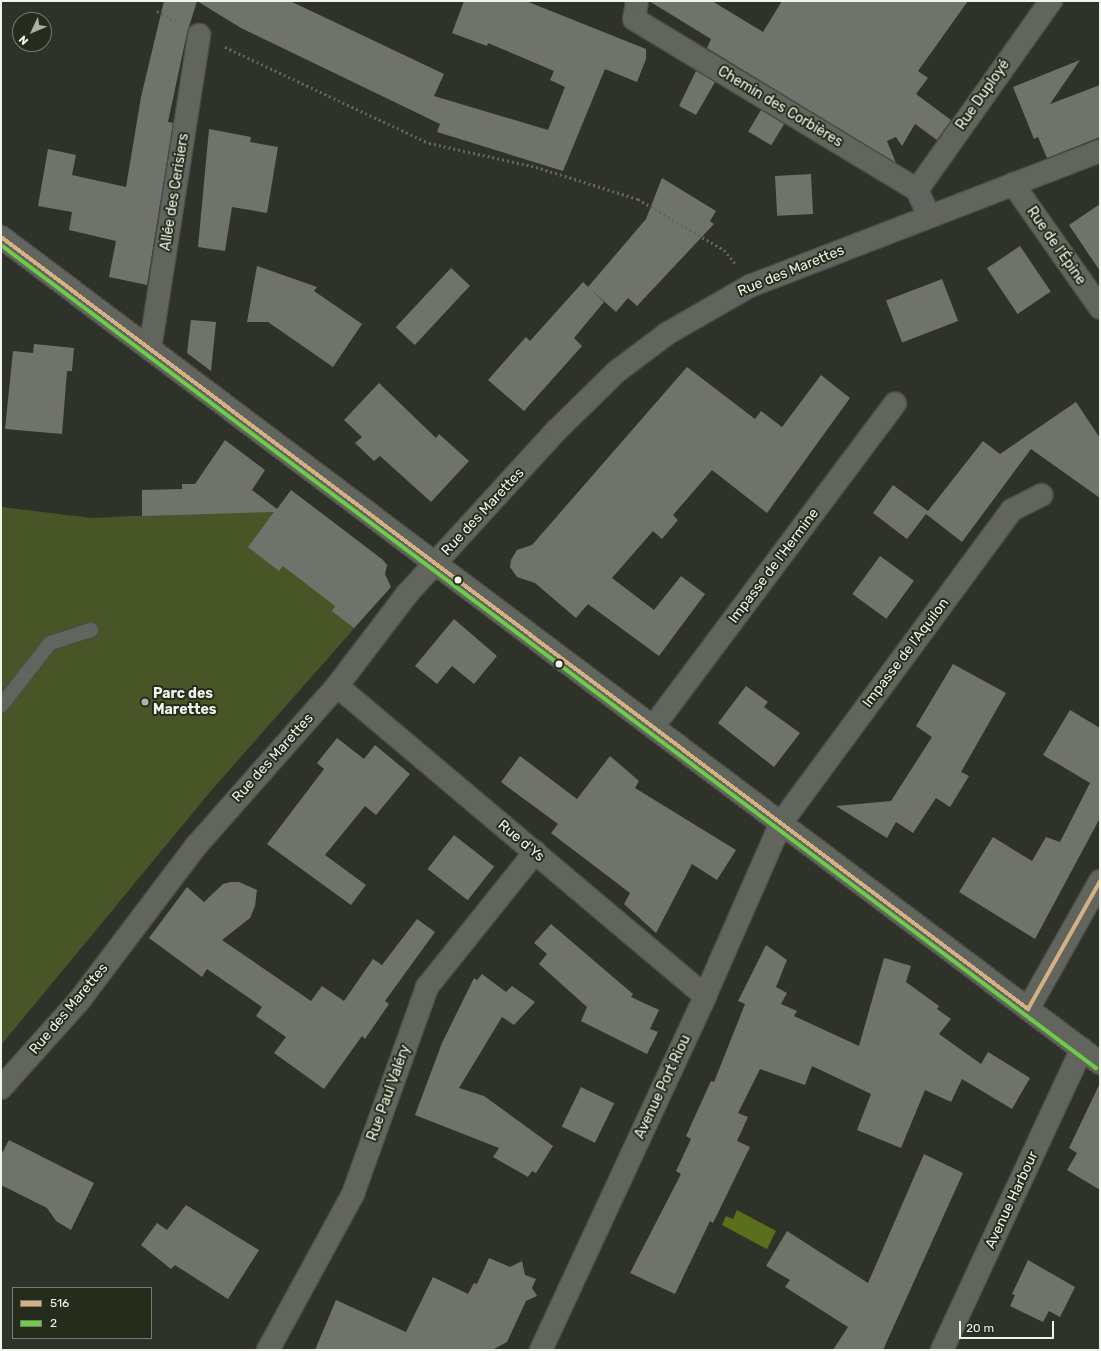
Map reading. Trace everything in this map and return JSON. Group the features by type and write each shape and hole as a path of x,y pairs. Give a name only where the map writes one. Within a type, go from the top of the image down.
{"street":[{"name":"Chemin des Corbières","path":"637,1 634,19 917,190"},
{"name":"Rue Duployé","path":"917,190 1051,1"},
{"name":"Allée des Cerisiers","path":"150,349 200,35"},
{"name":"Rue des Marettes","path":"1,1088 78,1002 196,846 338,686 407,594 556,432 616,372 640,351 674,329 750,286 1100,150"},
{"name":"Rue de l'Épine","path":"1013,184 1100,308"},
{"path":"917,190 929,216"},
{"path":"1,238 1100,1063"},
{"name":"Impasse de l'Hermine","path":"653,727 895,404"},
{"name":"Impasse de l'Aquilon","path":"781,823 1012,510 1041,495"},
{"name":"Rue d'Ys","path":"338,686 705,996"},
{"name":"Avenue Port Riou","path":"541,1350 705,996 781,823"},
{"name":"Rue Paul Valéry","path":"268,1350 353,1194 427,987 535,852"},
{"path":"1028,1009 1100,881"},
{"name":"Avenue Harbour","path":"942,1350 1082,1049"}],"lane":[{"path":"1,706 50,643 90,630"}],"path":[{"path":"157,11 200,35 430,143 536,168 638,199 724,250 741,270 750,286"}],"shaded area":[{"name":"Parc des Marettes","path":"308,503 383,560 381,569 388,590 210,792 1,1045 1,507 92,518 304,508"},
{"path":"737,1210 776,1231 767,1249 722,1225 726,1216 733,1219"}],"building":[{"path":"164,1 197,1 187,33 168,122 173,123 147,285 109,277 116,241 69,230 72,212 38,206 48,149 76,155 72,175 126,187 141,97"},
{"path":"197,1 290,1 444,74 434,96 548,130 565,87 550,80 554,71 488,43 487,46 452,33 464,1 526,1 646,49 646,59 637,82 605,69 563,171 437,132 440,124 241,28"},
{"path":"649,1 712,1 763,32 782,1 968,1 918,71 928,78 916,94 951,120 937,140 915,124 902,146 896,137 887,141 896,163 707,48 711,39"},
{"path":"1080,60 1050,104 1100,85 1100,137 1047,158 1038,137 1034,139 1013,87"},
{"path":"696,71 715,82 696,115 679,106"},
{"path":"761,110 784,124 771,145 748,131"},
{"path":"209,129 251,137 250,142 278,147 267,213 232,207 225,251 198,247"},
{"path":"811,174 813,214 777,216 775,176"},
{"path":"662,178 716,211 710,221 714,224 637,306 628,298 616,312 588,287 646,219"},
{"path":"1100,204 1100,271 1069,225"},
{"path":"1020,246 1051,292 1018,314 987,268"},
{"path":"257,266 317,287 314,291 362,324 333,367 268,322 247,322"},
{"path":"451,268 470,286 415,345 396,327"},
{"path":"942,279 958,321 902,343 886,301"},
{"path":"583,282 604,302 574,338 582,346 524,411 488,380 526,337 530,341"},
{"path":"191,320 216,322 211,371 187,353"},
{"path":"34,344 74,348 72,371 67,371 62,434 5,429 13,351 33,353"},
{"path":"687,367 755,419 761,411 782,427 821,375 850,398 767,513 712,470 673,515 678,520 662,539 653,531 612,578 654,610 681,576 705,594 659,656 588,604 576,618 535,583 517,577 510,567 511,560 517,550 532,545"},
{"path":"379,383 436,438 439,434 469,461 431,502 380,456 374,461 355,443 362,437 344,420"},
{"path":"1076,402 1100,438 1100,498 1031,449 962,542 926,514 907,539 873,513 893,485 928,511 983,441 1000,454"},
{"path":"225,440 265,470 252,490 277,509 291,490 383,560 387,565 385,574 391,587 354,628 332,611 335,606 283,566 279,571 248,547 274,512 142,516 142,490 182,489 182,484 195,484"},
{"path":"880,556 914,581 886,619 852,594"},
{"path":"454,619 497,656 474,684 452,666 437,684 415,666"},
{"path":"953,664 1006,693 961,772 969,776 950,807 936,798 913,833 896,822 887,838 836,806 891,801 932,737 916,726"},
{"path":"746,686 768,702 764,707 800,733 774,767 718,723"},
{"path":"1070,710 1100,728 1100,818 1035,939 959,892 993,837 1032,861 1046,837 1060,842 1090,783 1043,755"},
{"path":"337,738 364,759 375,745 410,774 376,815 365,806 325,855 366,885 351,905 267,844 324,769 317,763"},
{"path":"520,756 577,799 610,756 639,781 635,788 736,850 717,880 692,864 656,933 624,904 630,893 551,833 558,824 501,782"},
{"path":"454,835 494,866 468,900 428,869"},
{"path":"239,882 257,890 255,906 250,918 222,940 311,1001 322,986 344,1001 373,959 382,965 417,919 435,932 385,1001 389,1004 365,1039 362,1036 324,1089 274,1053 286,1037 256,1016 262,1007 207,969 202,977 149,938 187,887 204,902 223,884"},
{"path":"551,924 633,994 631,997 659,1010 650,1029 658,1032 647,1054 581,1021 587,1007 539,964 547,954 534,943"},
{"path":"766,945 787,960 776,987 787,993 781,1004 797,1011 794,1016 859,1046 884,958 888,959 911,966 906,982 939,1006 937,1009 951,1019 939,1034 981,1064 988,1052 1030,1078 1012,1109 962,1079 951,1102 925,1090 901,1148 857,1130 871,1094 812,1066 805,1085 760,1069 738,1113 748,1117 737,1141 750,1147 713,1223 710,1221 675,1294 630,1273 681,1174 676,1171 691,1139 686,1136 711,1081 714,1082 745,1004 738,1001"},
{"path":"482,974 506,992 512,986 535,1002 514,1025 502,1017 459,1088 484,1096 553,1146 536,1173 532,1171 528,1177 493,1157 499,1148 415,1115 442,1043 474,978 477,980"},
{"path":"1100,1083 1100,1190 1067,1170 1077,1153 1069,1148"},
{"path":"581,1087 614,1103 595,1143 562,1127"},
{"path":"9,1140 94,1183 71,1230 56,1221 47,1208 1,1185 1,1155"},
{"path":"924,1154 963,1173 883,1350 833,1350 848,1327 785,1287 790,1280 766,1266 787,1231 868,1283"},
{"path":"186,1205 259,1250 228,1299 175,1265 171,1269 141,1245 157,1223 167,1230"},
{"path":"489,1258 510,1267 522,1261 525,1275 536,1279 532,1288 537,1296 526,1301 507,1342 492,1350 315,1350 336,1300 406,1332 433,1277 468,1294 474,1283 477,1284"},
{"path":"1028,1260 1075,1287 1060,1317 1049,1311 1043,1322 1010,1306 1015,1295 1012,1294"}],"transit line":[{"name":"516","path":"1,237 1028,1009 1100,881"},
{"name":"2","path":"1,245 1096,1068"}],"place":[{"name":"Parc des Marettes","path":"145,702"}]}
